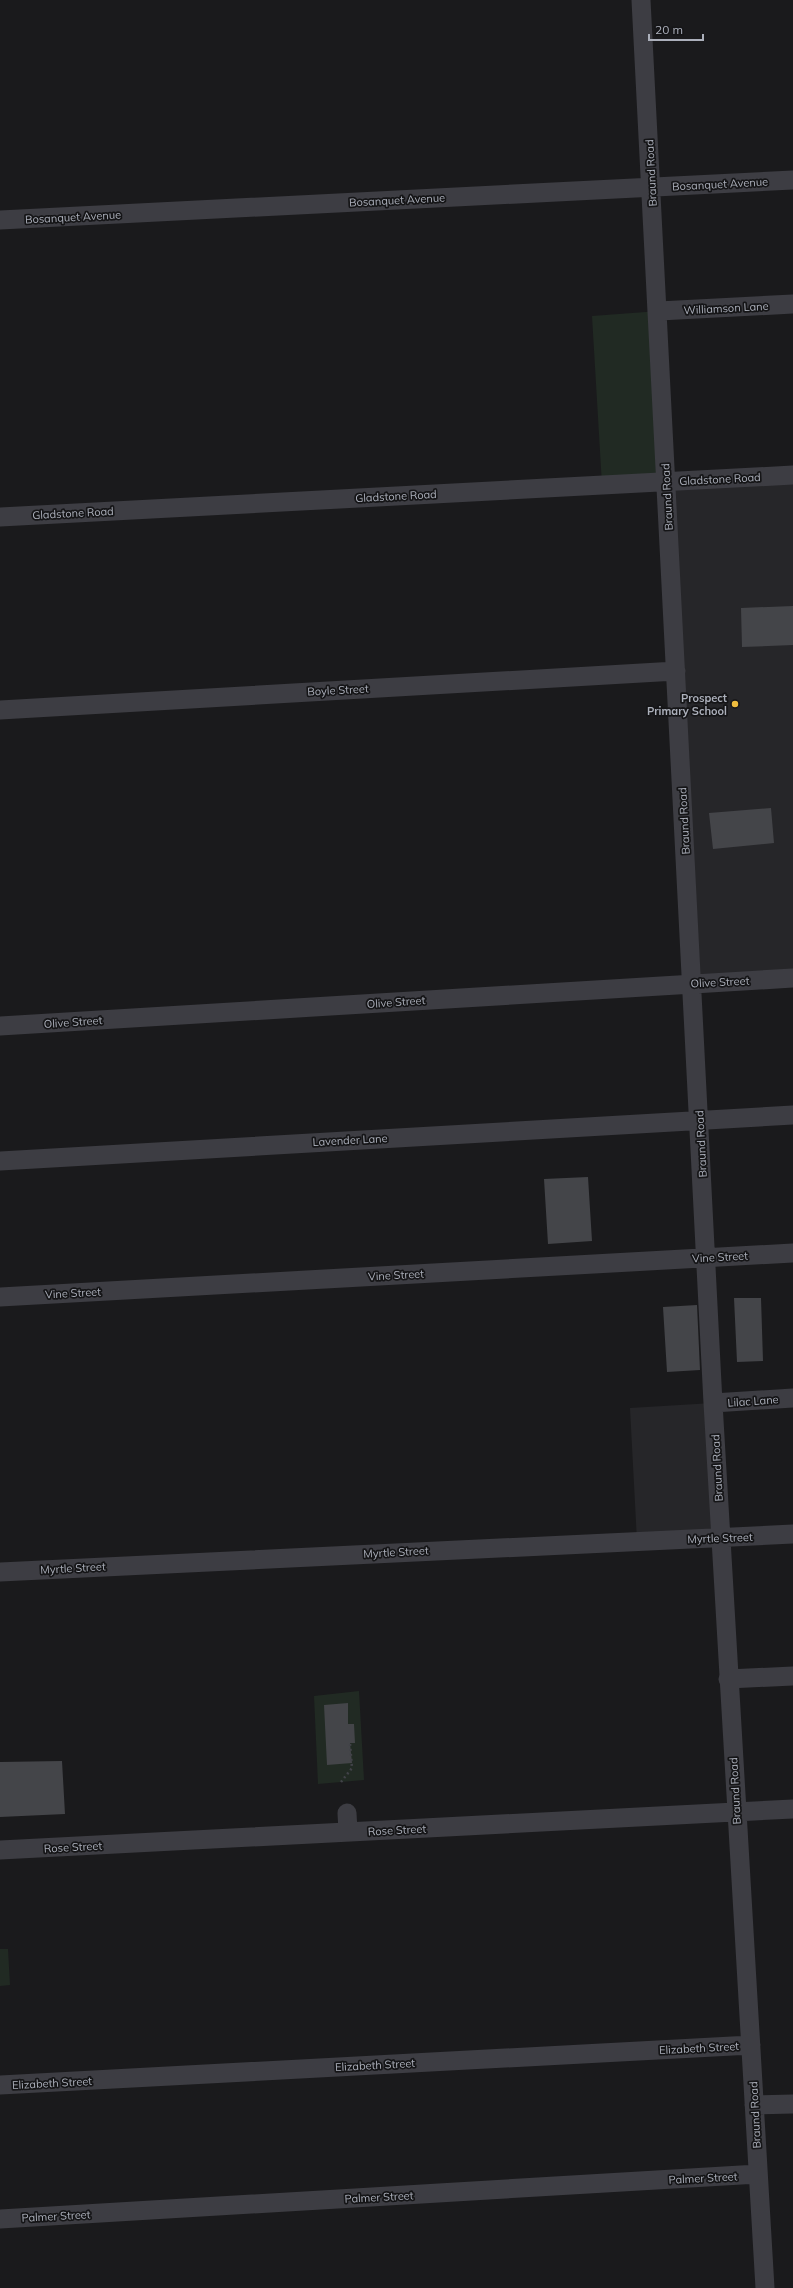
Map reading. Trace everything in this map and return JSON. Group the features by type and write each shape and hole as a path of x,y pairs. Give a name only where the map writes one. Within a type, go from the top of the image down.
{"street":[{"name":"Braund Road","path":"641,0 659,311 666,482 700,1120 713,1403 728,1679 765,2288"},
{"name":"Bosanquet Avenue","path":"0,220 793,180"},
{"name":"Williamson Lane","path":"659,311 793,304"},
{"name":"Gladstone Road","path":"0,517 793,475"},
{"name":"Boyle Street","path":"0,710 676,671"},
{"name":"Olive Street","path":"0,1026 793,978"},
{"name":"Lavender Lane","path":"0,1161 793,1115"},
{"name":"Vine Street","path":"0,1297 793,1253"},
{"name":"Lilac Lane","path":"713,1403 793,1398"},
{"name":"Myrtle Street","path":"0,1572 637,1540 721,1539 793,1534"},
{"path":"728,1679 793,1676"},
{"name":"Rose Street","path":"0,1850 793,1809"},
{"path":"347,1813 348,1832"},
{"name":"Elizabeth Street","path":"0,2085 751,2045"},
{"path":"754,2106 793,2104"},
{"name":"Palmer Street","path":"0,2219 758,2174"}],"path":[{"path":"341,1782 352,1768 350,1743"}],"shaded area":[{"path":"659,311 666,482 602,485 592,316"},
{"name":"Prospect Primary School","path":"793,475 793,978 693,983 666,482"},
{"path":"713,1403 721,1539 637,1541 630,1408"},
{"path":"359,1691 364,1780 318,1784 314,1696"},
{"path":"0,1949 8,1949 10,1985 0,1986"}],"building":[{"path":"793,606 793,645 742,647 741,608"},
{"path":"771,808 774,843 713,849 709,813"},
{"path":"588,1177 592,1241 548,1244 544,1179"},
{"path":"734,1298 761,1298 763,1361 737,1362"},
{"path":"697,1305 700,1370 667,1372 663,1307"},
{"path":"348,1703 348,1724 354,1724 355,1743 350,1743 352,1763 327,1765 324,1705"},
{"path":"62,1761 65,1814 0,1817 0,1762"}],"place":[{"name":"Prospect Primary School","path":"735,704"}]}
